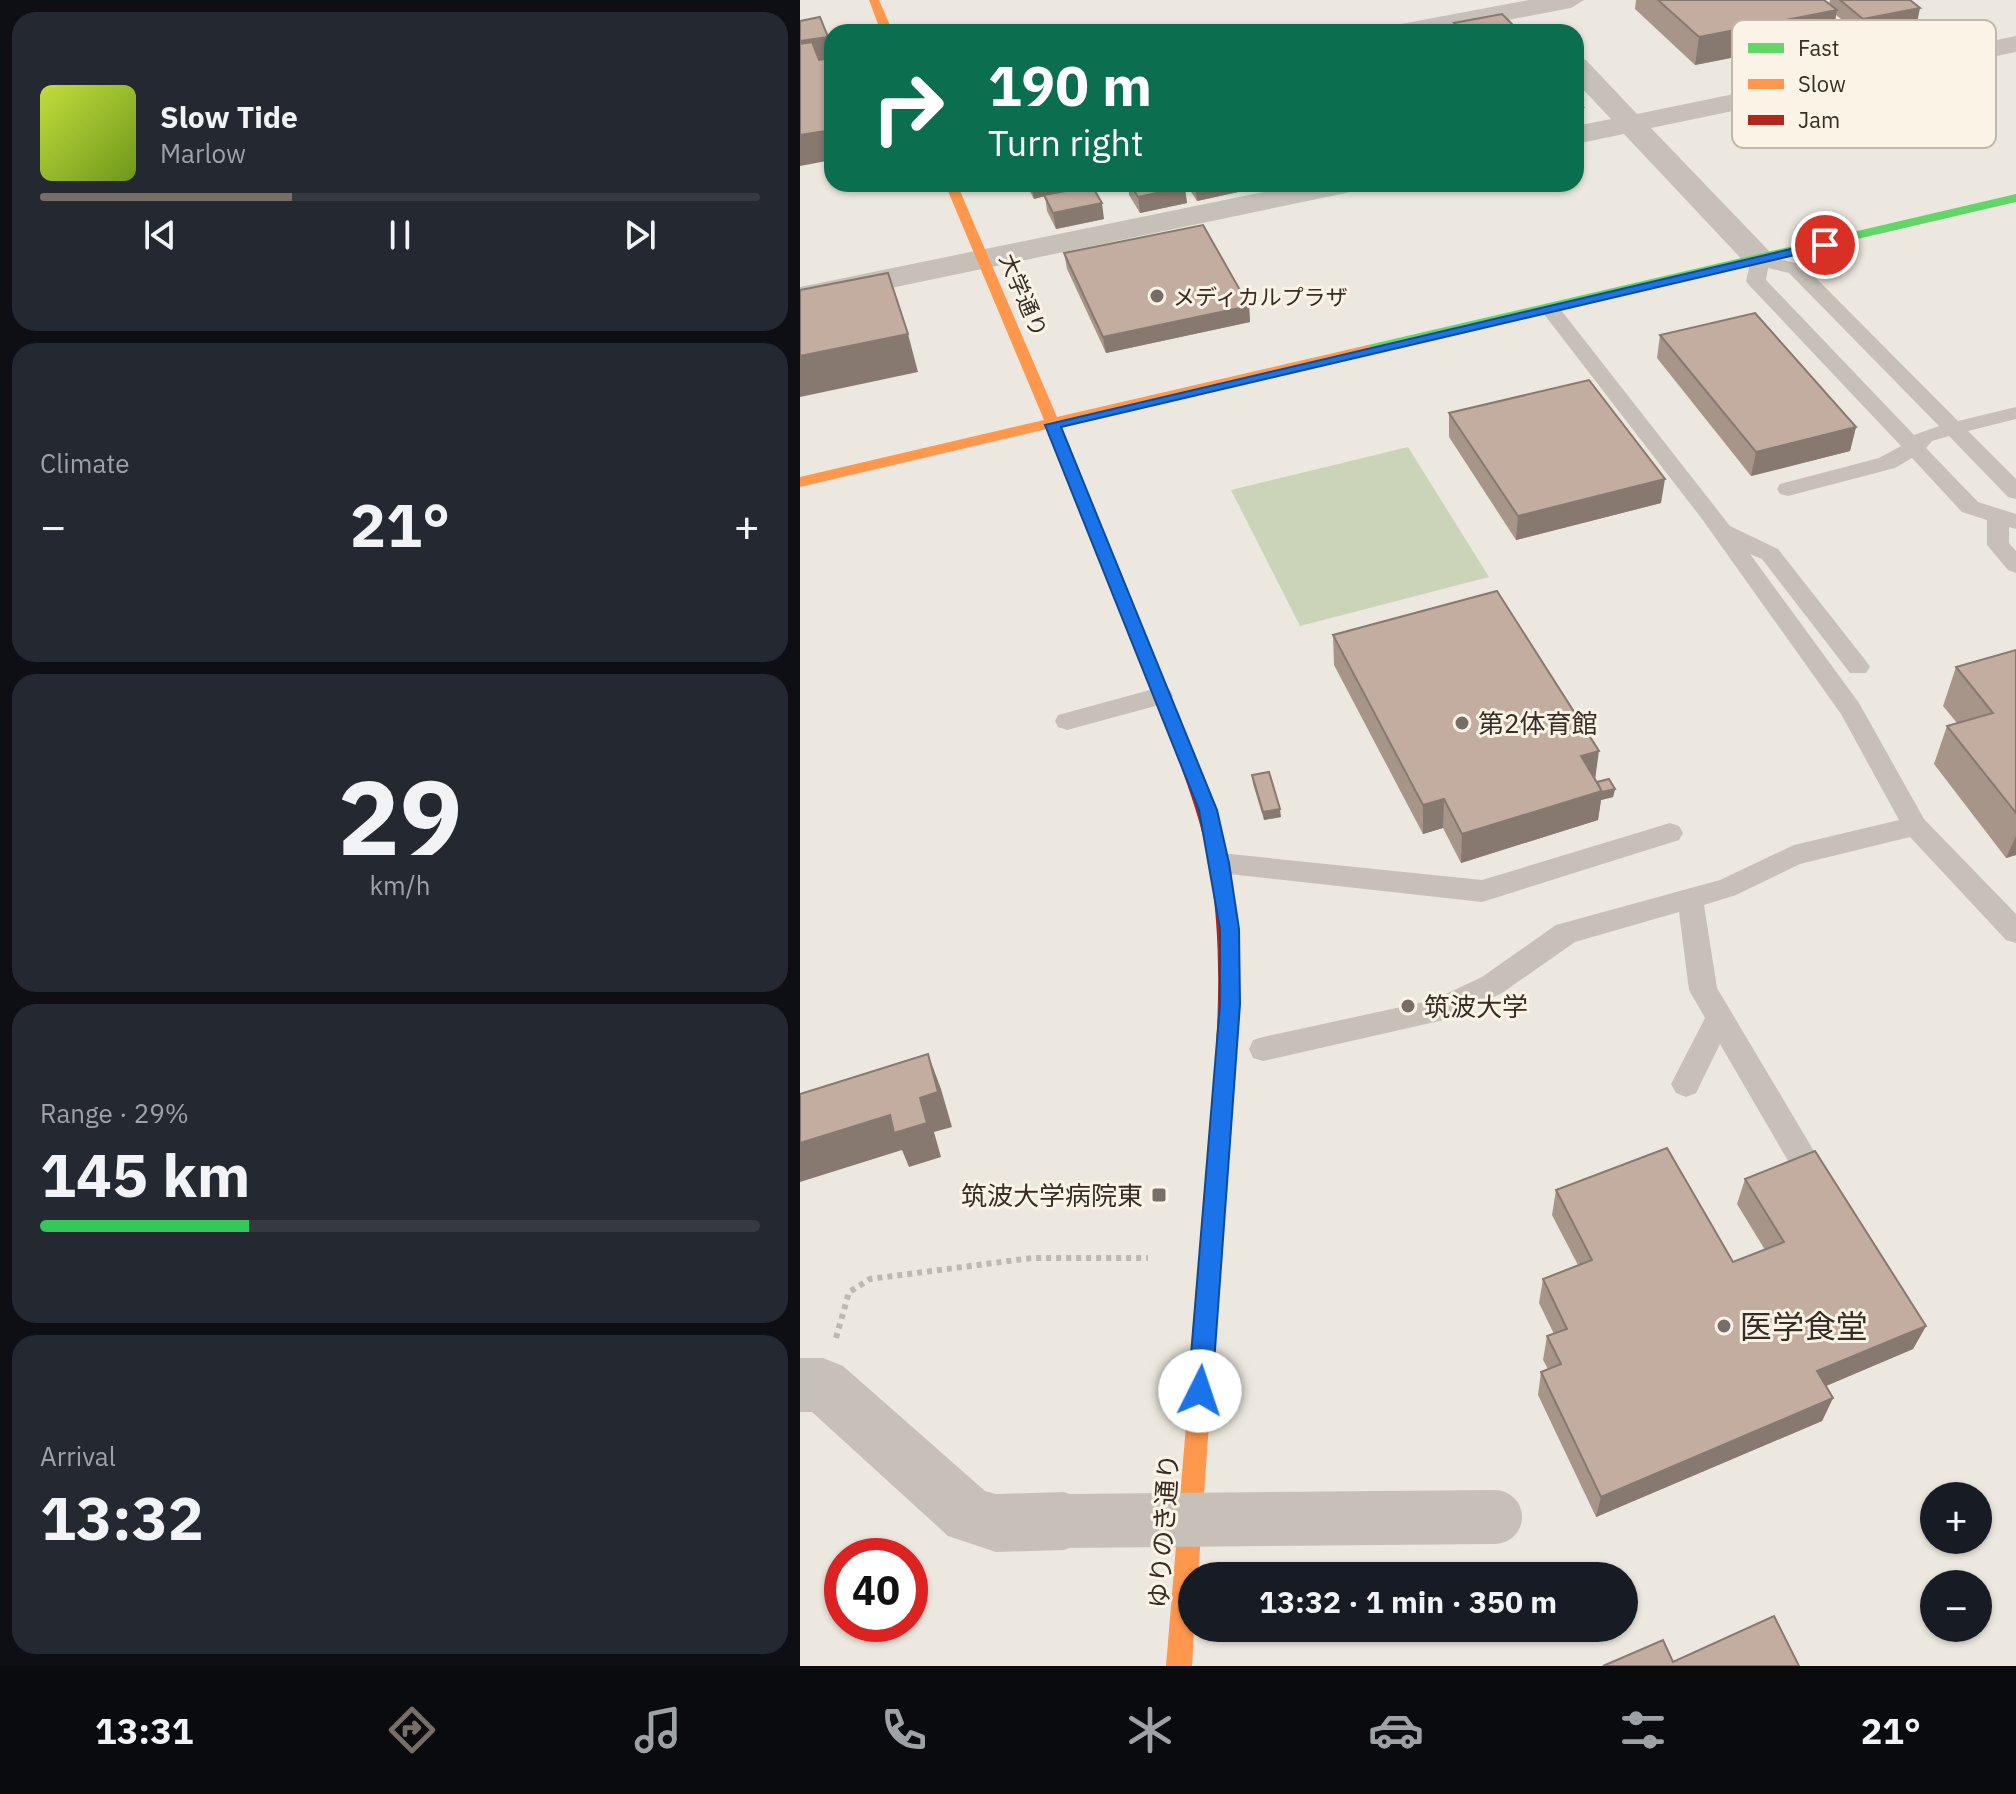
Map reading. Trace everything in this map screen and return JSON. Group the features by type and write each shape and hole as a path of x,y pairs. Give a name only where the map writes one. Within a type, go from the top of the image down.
{"street":[{"path":"874,0 884,24"},
{"path":"1436,24 1518,5 1571,0"},
{"path":"1518,5 1536,24"},
{"path":"1996,48 2016,44"},
{"path":"1584,81 1632,123 1760,260"},
{"path":"1584,133 1732,102"},
{"name":"大学通り","path":"954,192 1053,425"},
{"path":"800,297 1307,192"},
{"path":"800,482 2016,198"},
{"name":"ゆりのき通り","path":"1053,425 1208,810 1220,863 1229,929 1230,1004 1179,1666"},
{"path":"812,1385 969,1515 996,1523 1495,1517"}],"lane":[{"path":"2016,492 1796,269 1760,260 1756,281 1970,507 2007,519 1998,545 2016,565"},
{"path":"1550,309 1720,530 1850,709 1915,826 2016,932"},
{"path":"1788,489 1887,463 1914,448 1939,451 1958,436 2016,413"},
{"path":"1958,436 2016,430"},
{"path":"1720,530 1770,554 1858,667"},
{"path":"1067,721 1161,696"},
{"path":"1263,1049 1438,1011 1492,985 1566,933 1758,876 1794,855 1915,826"},
{"path":"1220,863 1482,891 1670,833"},
{"path":"1690,898 1703,990 1809,1168"},
{"path":"1686,1084 1719,1018"}],"path":[{"path":"812,1385 849,1292 870,1279 1032,1258 1148,1258"}],"green space":[{"path":"1408,447 1489,577 1300,626 1231,490"}],"building":[{"path":"1658,0 1824,0 1837,10 1786,20 1732,20 1732,31 1699,37"},
{"path":"1840,0 1910,0 1920,8 1863,19"},
{"path":"1502,14 1512,24 1455,24"},
{"path":"820,17 824,38 800,41 800,21"},
{"path":"812,42 819,60 824,59 824,131 800,135 800,44"},
{"path":"1096,192 1102,203 1053,213 1044,195"},
{"path":"1135,192 1162,192 1138,197"},
{"name":"メディカルプラザ","path":"1203,225 1249,306 1103,337 1064,253"},
{"path":"888,273 908,334 800,356 800,290"},
{"path":"1755,313 1856,427 1756,452 1660,335"},
{"path":"1589,380 1665,479 1518,516 1449,413"},
{"name":"第2体育館","path":"1497,591 1599,751 1581,756 1602,791 1462,834 1444,799 1423,805 1333,635"},
{"path":"2016,650 2016,813 1947,726 1993,713 1956,667"},
{"path":"1269,772 1280,809 1263,812 1252,775"},
{"path":"1609,779 1615,789 1602,792 1597,782"},
{"path":"928,1054 938,1092 920,1098 927,1123 894,1133 890,1115 800,1143 800,1094"},
{"name":"医学食堂","path":"1667,1148 1733,1262 1784,1242 1745,1179 1815,1151 1926,1326 1817,1371 1833,1398 1601,1497 1541,1372 1561,1364 1547,1336 1567,1329 1543,1279 1592,1260 1556,1190"},
{"path":"1774,1616 1799,1666 1603,1666 1663,1640 1673,1662"}],"traffic: fast":[{"path":"1368,349 2016,198"}],"traffic: slow":[{"path":"874,0 884,24"},
{"path":"954,192 1074,475 1189,764"},
{"path":"800,482 1368,349"},
{"path":"1179,1666 1219,1149"}],"traffic: jam":[{"path":"1189,764 1206,812 1224,906 1228,1002 1219,1149"}],"place":[{"name":"メディカルプラザ","path":"1157,296"},
{"name":"第2体育館","path":"1462,723"},
{"name":"筑波大学","path":"1408,1006"},
{"name":"筑波大学病院東","path":"1159,1195"},
{"name":"医学食堂","path":"1724,1326"}],"route":[{"path":"1200,1391 1230,1004 1229,929 1220,863 1208,810 1053,425 1825,245"}]}
